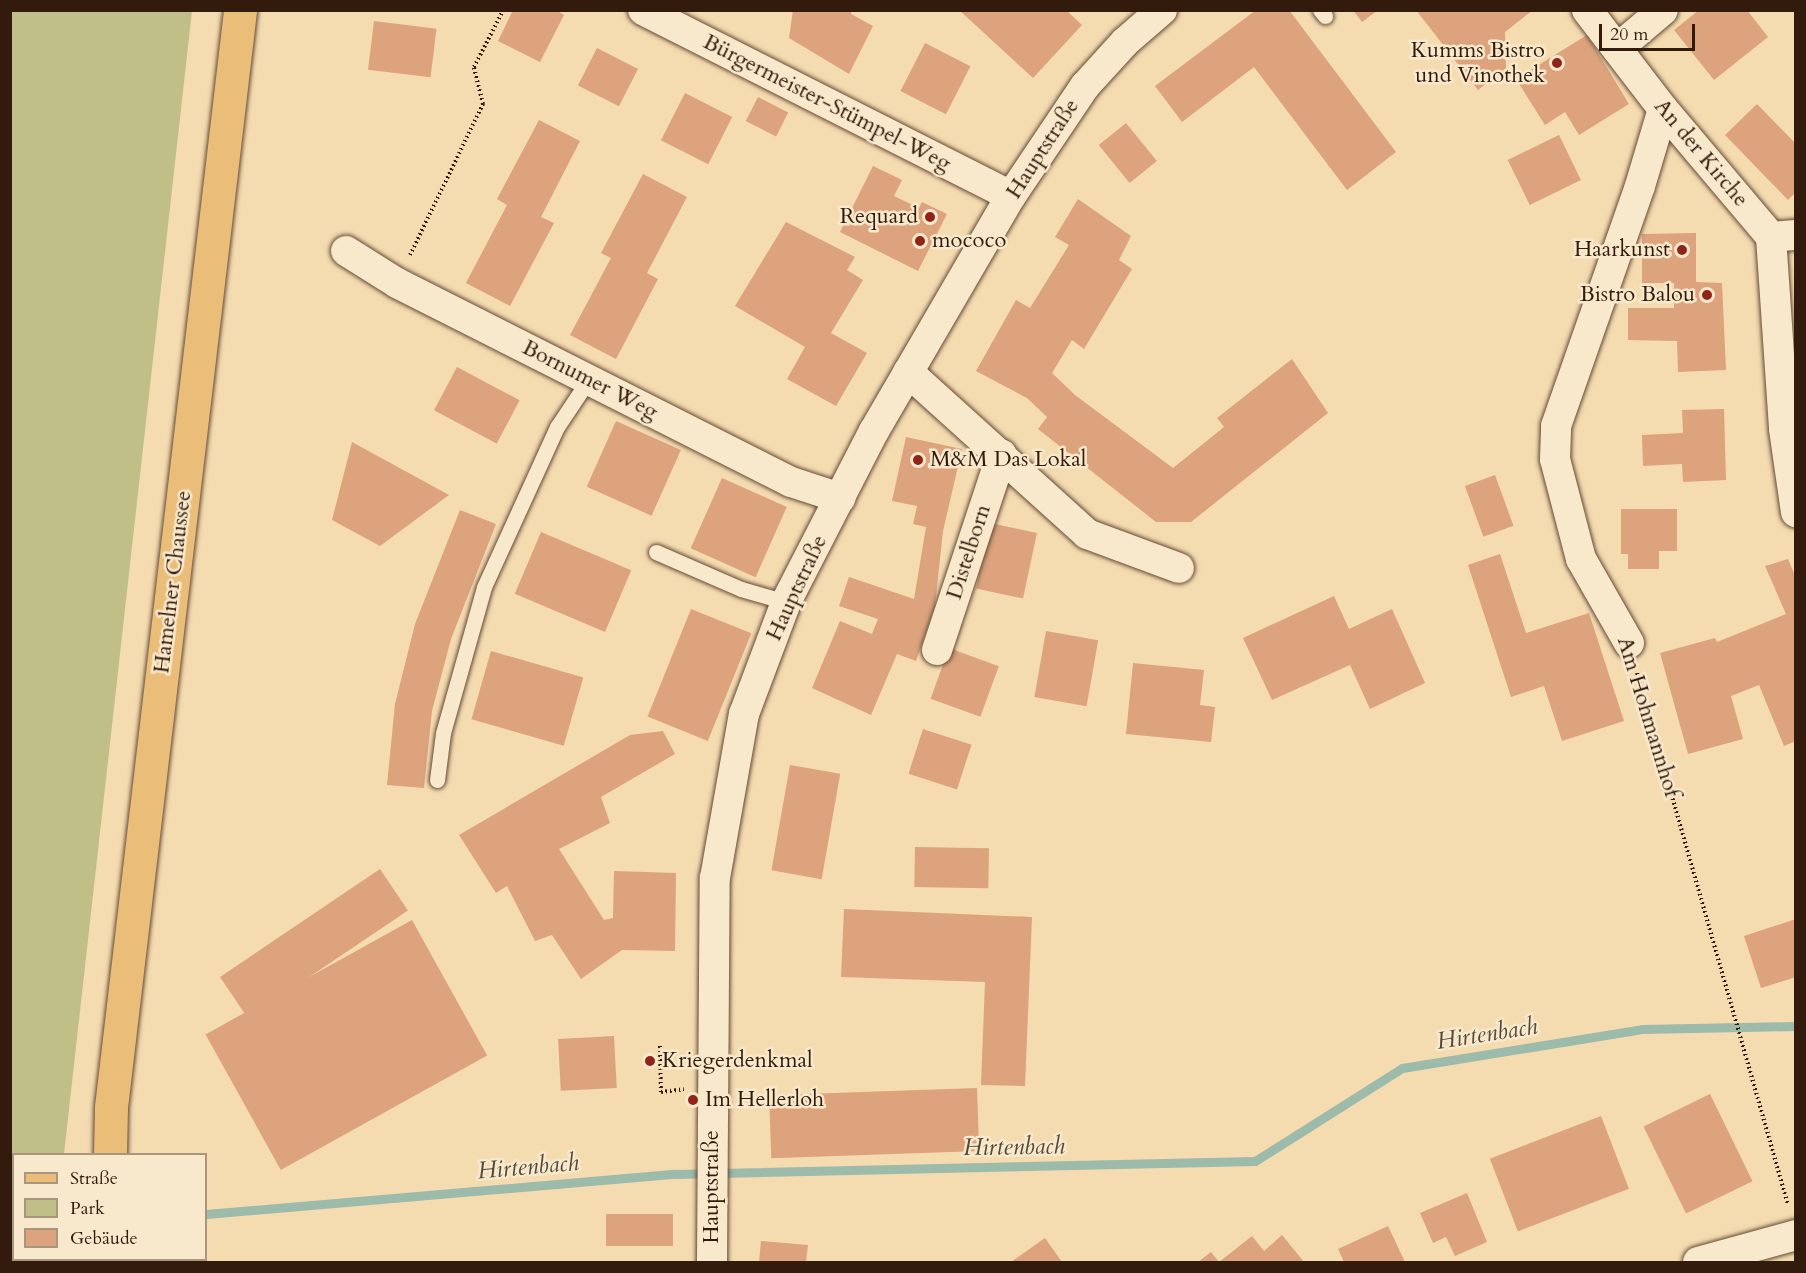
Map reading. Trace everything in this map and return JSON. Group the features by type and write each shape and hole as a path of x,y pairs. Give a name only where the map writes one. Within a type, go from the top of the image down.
{"main road":[{"name":"Hamelner Chaussee","path":"110,1153 112,1095 240,10"}],"street":[{"name":"Bürgermeister-Stümpel-Weg","path":"643,10 1011,196"},
{"name":"Hauptstraße","path":"712,1263 715,878 744,714 786,602 908,372 1011,196 1085,86 1125,42 1162,10"},
{"name":"An der Kirche","path":"1587,10 1663,109 1783,236"},
{"path":"1617,49 1663,10"},
{"name":"Am Hohmannhof","path":"1629,643 1581,559 1555,459 1556,426 1640,186 1663,109"},
{"path":"1783,236 1784,429 1796,512"},
{"name":"Bornumer Weg","path":"346,251 397,283 791,482 840,498"},
{"path":"908,372 1002,454 1087,534 1179,568"},
{"name":"Distelborn","path":"937,650 1002,454"},
{"path":"1698,1263 1792,1222"}],"lane":[{"path":"437,780 443,733 484,587 557,428 589,379"},
{"path":"656,552 741,589 786,602"}],"path":[{"path":"397,283 483,104 474,68 503,10"},
{"name":"Am Hohmannhof","path":"1629,643 1734,1004 1792,1222"},
{"path":"660,1046 661,1092 712,1087"}],"green space":[{"path":"10,11 192,11 64,1153 12,1153 12,1261 59,1262 10,1262"}],"building":[{"path":"513,10 556,10 564,15 540,62 498,41"},
{"path":"793,10 851,10 851,14 873,26 849,74 789,38"},
{"path":"959,10 1066,10 1082,25 1033,78"},
{"path":"1256,10 1289,10 1396,152 1347,190 1254,67 1182,122 1155,86"},
{"path":"1353,10 1378,10 1362,22"},
{"path":"1416,10 1533,10 1505,32 1506,68 1478,90"},
{"path":"1699,10 1747,10 1768,37 1714,80 1674,30"},
{"path":"374,21 437,29 431,77 368,70"},
{"path":"1587,35 1629,104 1579,135 1565,112 1545,125 1516,79"},
{"path":"925,43 970,66 946,114 900,91"},
{"path":"597,48 638,69 619,106 578,85"},
{"path":"685,93 732,117 708,164 661,140"},
{"path":"758,97 788,112 776,136 746,121"},
{"path":"1757,104 1796,144 1796,192 1788,200 1725,135"},
{"path":"539,120 580,141 541,217 554,223 510,306 466,283 507,205 497,199"},
{"path":"1126,123 1157,161 1130,183 1099,145"},
{"path":"1559,135 1581,180 1530,205 1508,160"},
{"path":"873,166 902,180 894,196 919,208 922,202 947,214 918,271 840,232"},
{"path":"643,174 687,197 647,273 658,279 616,359 570,335 611,258 601,253"},
{"path":"1078,199 1131,236 1119,260 1132,269 1084,349 1072,340 1052,373 1075,395 1173,468 1224,427 1217,418 1292,359 1328,413 1191,522 1156,522 1038,429 1047,417 1027,398 976,371 1016,300 1030,308 1069,245 1055,237"},
{"path":"786,222 855,257 847,270 863,280 831,333 867,353 836,406 787,379 805,347 735,306"},
{"path":"1696,233 1696,282 1722,283 1726,370 1678,372 1677,341 1628,340 1628,308 1674,308 1674,283 1642,283 1642,234"},
{"path":"457,367 520,400 497,444 434,410"},
{"path":"1724,409 1726,480 1683,482 1682,464 1643,466 1642,435 1683,433 1682,410"},
{"path":"616,421 681,450 652,516 587,487"},
{"path":"906,437 962,449 943,531 935,606 916,661 897,654 871,715 812,688 840,621 872,634 878,619 839,606 849,577 914,599 926,527 913,524 917,506 892,501"},
{"path":"352,442 449,495 380,546 332,520"},
{"path":"1495,475 1513,526 1483,537 1465,486"},
{"path":"722,478 787,507 756,577 691,548"},
{"path":"1621,509 1677,509 1677,551 1659,551 1659,569 1628,569 1628,554 1621,554"},
{"path":"460,510 496,524 451,639 432,711 424,788 387,785 395,704 415,624"},
{"path":"990,523 1037,533 1023,599 976,589"},
{"path":"541,532 631,570 605,632 515,594"},
{"path":"1500,554 1526,633 1589,613 1624,721 1562,741 1544,686 1511,697 1468,565"},
{"path":"1788,559 1796,578 1796,741 1784,746 1759,685 1731,696 1743,739 1688,754 1660,653 1715,638 1717,642 1786,614 1765,566"},
{"path":"1334,596 1349,629 1392,609 1425,683 1370,709 1350,665 1272,700 1243,638"},
{"path":"691,609 751,633 708,741 648,717"},
{"path":"1046,631 1098,640 1087,706 1034,697"},
{"path":"949,648 999,666 980,717 931,699"},
{"path":"491,651 583,677 564,746 471,719"},
{"path":"1133,663 1204,670 1200,705 1215,707 1211,742 1126,734"},
{"path":"923,729 972,745 957,789 908,774"},
{"path":"663,731 675,754 601,797 610,823 559,849 604,920 613,918 614,871 676,873 675,951 622,950 581,979 552,935 535,941 507,886 496,893 459,835 630,735"},
{"path":"790,765 840,774 822,879 771,870"},
{"path":"915,847 989,848 988,888 914,887"},
{"path":"380,869 408,910 248,1018 220,977"},
{"path":"844,909 1032,917 1025,1086 981,1085 985,982 841,977"},
{"path":"1796,919 1796,977 1761,988 1744,936"},
{"path":"412,920 487,1056 281,1170 206,1034"},
{"path":"614,1036 617,1088 561,1091 558,1039"},
{"path":"977,1088 979,1151 771,1158 769,1095"},
{"path":"1710,1094 1753,1181 1686,1214 1643,1126"},
{"path":"1601,1116 1629,1189 1518,1231 1490,1159"},
{"path":"1467,1193 1487,1242 1455,1256 1446,1237 1433,1243 1420,1213"},
{"path":"606,1214 673,1214 673,1246 606,1246"},
{"path":"1388,1226 1405,1262 1344,1262 1338,1249"},
{"path":"1282,1235 1304,1262 1219,1262 1252,1236 1264,1251"},
{"path":"1045,1238 1062,1262 1011,1262"},
{"path":"761,1241 808,1245 806,1262 759,1262"},
{"path":"1211,1252 1219,1262 1198,1262"}],"waterway":[{"name":"Hirtenbach","path":"207,1214 674,1174 1255,1161 1402,1068 1642,1029 1796,1026"}],"place":[{"name":"Kumms Bistro und Vinothek","path":"1557,63"},
{"name":"Requard","path":"930,217"},
{"name":"mococo","path":"920,241"},
{"name":"Haarkunst","path":"1682,250"},
{"name":"Bistro Balou","path":"1707,295"},
{"name":"M&M Das Lokal","path":"918,460"},
{"name":"Kriegerdenkmal","path":"650,1061"},
{"name":"Im Hellerloh","path":"693,1100"}]}
